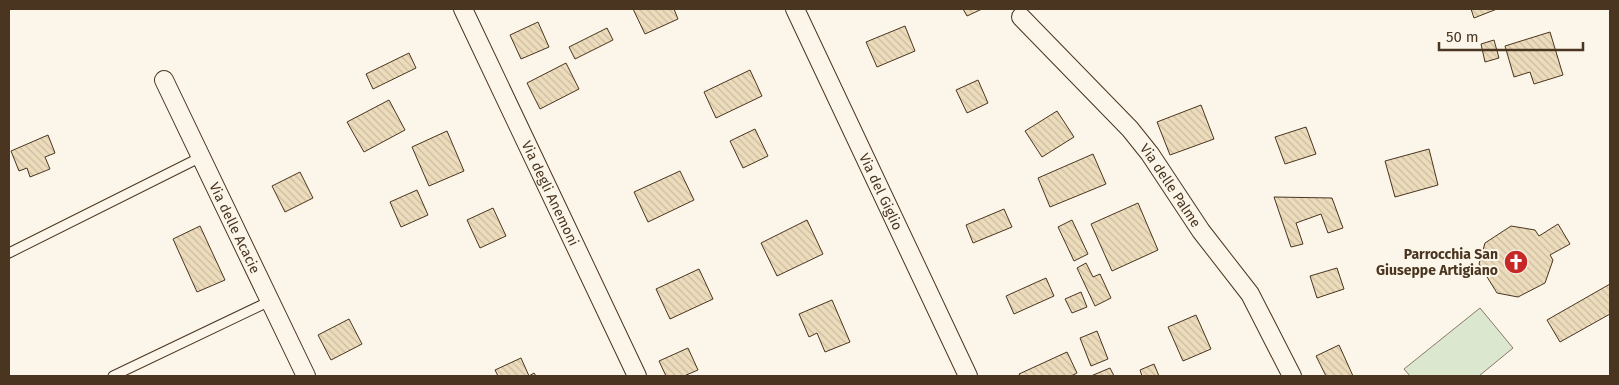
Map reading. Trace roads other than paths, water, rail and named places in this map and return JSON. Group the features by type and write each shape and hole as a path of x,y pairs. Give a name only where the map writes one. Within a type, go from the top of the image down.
{"street":[{"name":"Via degli Anemoni","path":"464,9 637,376"},
{"name":"Via del Giglio","path":"795,9 968,376"},
{"name":"Via delle Palme","path":"1021,17 1130,130 1150,154 1200,232 1250,294 1292,376"},
{"name":"Via delle Acacie","path":"164,80 306,376"}],"lane":[{"path":"9,253 201,157"},
{"path":"113,376 270,301"}],"place":[{"name":"Parrocchia San Giuseppe Artigiano","path":"1516,262"}]}
